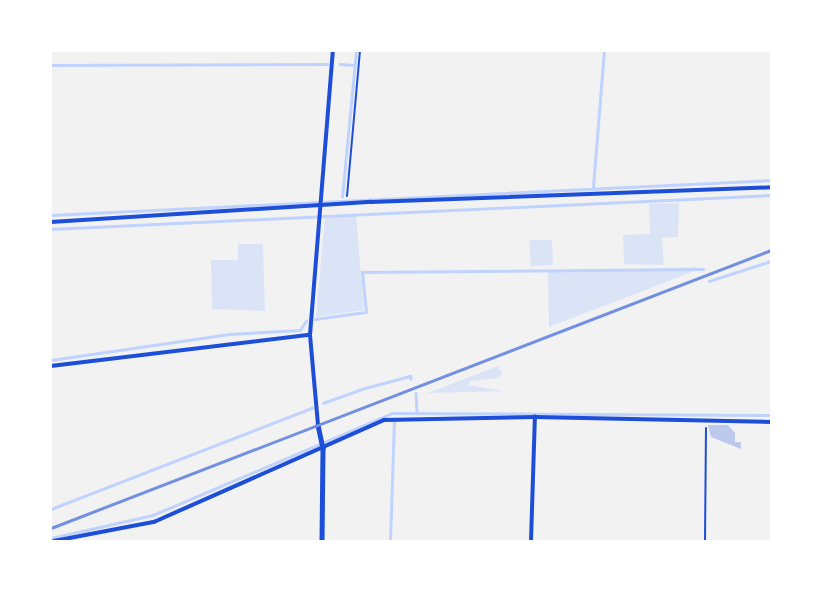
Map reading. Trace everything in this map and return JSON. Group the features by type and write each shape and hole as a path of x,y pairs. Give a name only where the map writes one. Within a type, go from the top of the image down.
{"street":[{"path":"322,541 322,447 310,335 333,51"},
{"path":"51,222 321,201 771,187"},
{"path":"51,366 310,335"},
{"path":"531,541 535,416"},
{"path":"54,541 154,522 384,419 535,416 771,422"}],"path":[{"path":"348,200 360,51"},
{"path":"705,541 706,420"}],"shaded area":[{"path":"679,203 678,237 662,238 664,265 624,264 623,235 650,234 649,204"},
{"path":"356,215 364,310 316,317 325,216"},
{"path":"529,240 552,240 553,265 531,266"},
{"path":"238,244 263,244 265,311 212,309 211,260 238,260"},
{"path":"700,269 549,327 548,272"},
{"path":"498,366 502,373 499,378 471,381 468,385 504,391 428,393"}],"building":[{"path":"708,425 728,425 735,433 735,442 741,442 741,449 711,437"}],"waterway":[{"path":"342,197 356,51"},
{"path":"593,187 604,51"},
{"path":"51,65 327,64"},
{"path":"340,64 354,65"},
{"path":"51,215 771,180"},
{"path":"51,229 771,195"},
{"path":"709,281 771,261"},
{"path":"315,319 366,312 362,272 703,269"},
{"path":"51,360 229,334 300,330 306,321"},
{"path":"323,403 365,388 410,376 411,379"},
{"path":"416,393 417,411"},
{"path":"51,509 312,408"},
{"path":"51,538 153,515 392,413 771,415"},
{"path":"390,541 394,422"}],"railway":[{"path":"51,528 771,250"}]}
